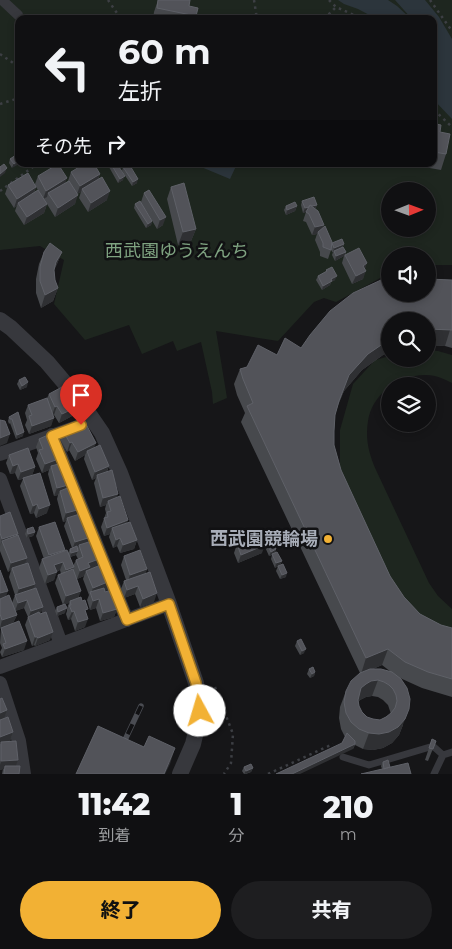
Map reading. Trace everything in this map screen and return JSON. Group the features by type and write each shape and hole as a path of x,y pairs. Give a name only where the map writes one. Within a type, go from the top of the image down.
{"street":[{"path":"2,0 18,15"},
{"path":"0,320 23,338 64,381 84,406 102,433 120,473 169,604 192,670 199,698 200,711 196,733 180,774"},
{"path":"0,454 81,425"},
{"path":"52,436 127,620"},
{"path":"0,479 61,644"},
{"path":"0,667 169,604"},
{"path":"0,683 16,726 24,774"}],"lane":[{"path":"343,757 369,765 430,747 434,747 443,755"},
{"path":"434,774 443,755 452,752"}],"path":[{"path":"108,0 118,15"},
{"path":"254,0 256,15"},
{"path":"329,0 336,7 354,15"},
{"path":"430,0 452,30"},
{"path":"328,15 336,7"},
{"path":"0,54 15,64"},
{"path":"0,104 15,99"},
{"path":"437,113 452,127"},
{"path":"0,191 33,167"},
{"path":"215,687 233,734 231,763 224,774"},
{"path":"268,774 333,744"}],"green space":[{"name":"西武園ゆうえんち","path":"0,0 452,0 452,265 436,265 436,247 381,247 381,277 336,302 324,298 314,302 278,341 216,331 227,398 213,404 201,342 177,351 173,341 142,354 129,325 85,340 54,304 64,260 40,246 0,250"},
{"path":"436,351 452,355 452,383 427,375 381,377 381,394 371,411 367,428 367,440 376,470 429,583 438,596 452,609 452,639 415,618 393,589 340,468 340,430 353,384 375,360 381,358 381,367 436,367"}],"shaded area":[{"path":"338,0 388,0 407,15 369,15"},
{"path":"395,0 425,0 439,17 452,39 452,119 437,103 437,15 408,15"},
{"path":"201,167 236,167 230,179"}],"building":[{"path":"158,0 190,0 189,6 198,8 196,15 191,15 157,8"},
{"path":"437,124 441,125 440,132 450,134 446,154 437,152"},
{"path":"15,156 15,163 14,164 10,159"},
{"path":"4,164 7,168 0,174 0,167"},
{"path":"53,167 60,167 67,178 46,191 38,176"},
{"path":"79,167 96,167 100,174 80,186 71,172"},
{"path":"113,167 119,167 125,176 120,179"},
{"path":"123,167 131,167 138,179 133,182"},
{"path":"28,173 36,187 17,199 8,185"},
{"path":"102,177 110,191 91,203 82,189"},
{"path":"69,181 78,195 58,208 48,193"},
{"path":"184,183 196,229 183,232 171,187"},
{"path":"38,190 47,204 27,217 18,203"},
{"path":"149,190 166,217 160,220 144,193"},
{"path":"314,197 317,205 310,205 305,208 302,201"},
{"path":"140,201 152,221 148,224 135,204"},
{"path":"295,202 297,206 287,210 286,206"},
{"path":"310,205 318,211 324,225 315,227 309,214 306,212"},
{"path":"325,226 332,242 331,250 323,247 318,232"},
{"path":"342,239 344,244 334,248 332,243"},
{"path":"50,243 62,252 54,270 58,288 45,295 40,281 40,267 44,252"},
{"path":"343,247 346,252 336,256 334,251"},
{"path":"359,248 367,263 363,266 366,271 356,276 345,255"},
{"path":"332,267 337,276 323,286 318,276"},
{"name":"西武園競輪場","path":"436,279 452,280 452,330 436,329 436,312 381,312 381,345 368,354 349,375 335,415 334,445 341,470 390,576 404,597 420,614 441,625 452,628 452,679 428,672 405,662 388,649 366,658 247,406 253,403 240,369 247,367 258,345 277,355 285,338 301,348 330,311 353,293 381,280 381,302 436,302"},
{"path":"25,377 28,382 22,386 19,380"},
{"path":"62,387 68,398 71,396 77,407 62,414 57,406 55,407 49,394"},
{"path":"47,398 54,418 32,426 29,416 32,415 28,405"},
{"path":"18,412 24,432 17,435 12,419 9,417"},
{"path":"0,420 5,421 10,434 0,438"},
{"path":"81,424 82,426 86,424 96,443 78,452 63,431"},
{"path":"48,435 50,440 54,439 61,458 45,464 39,450 43,449 39,439"},
{"path":"100,445 109,466 95,472 87,451"},
{"path":"28,448 35,467 21,472 18,464 13,466 9,455"},
{"path":"66,462 72,484 57,488 51,466"},
{"path":"112,470 118,494 103,498 97,475"},
{"path":"40,473 50,505 39,509 37,504 33,506 23,478"},
{"path":"70,487 72,492 75,491 81,509 66,513 60,491"},
{"path":"120,496 128,520 107,528 104,518 108,517 107,512 111,511 108,501"},
{"path":"10,512 18,534 2,539 0,516"},
{"path":"83,513 91,537 75,542 67,518"},
{"path":"55,522 65,550 49,555 39,527"},
{"path":"130,522 137,540 123,545 120,538 116,540 112,528"},
{"path":"33,527 35,532 28,534 27,529"},
{"path":"260,534 265,545 241,555 237,544"},
{"path":"18,535 27,558 11,563 2,541"},
{"path":"272,540 276,549 271,552 267,543"},
{"path":"92,541 99,559 88,563 90,567 80,571 76,560 83,557 79,545"},
{"path":"77,546 78,551 71,553 70,549"},
{"path":"67,550 74,567 66,570 63,562 54,565 57,572 48,575 42,559"},
{"path":"140,550 147,569 130,575 124,556"},
{"path":"277,552 282,561 276,563 272,554"},
{"path":"28,563 35,584 19,589 12,568"},
{"path":"103,564 110,581 93,588 86,571"},
{"path":"283,564 287,573 282,575 278,566"},
{"path":"73,569 81,591 66,596 58,575"},
{"path":"0,570 8,591 0,593"},
{"path":"150,572 157,593 143,599 138,586 127,590 124,581"},
{"path":"36,588 43,607 31,611 27,600 18,603 15,595"},
{"path":"104,588 105,592 112,590 117,609 103,613 99,599 93,601 90,592"},
{"path":"9,595 17,615 2,620 0,599"},
{"path":"81,597 82,601 85,600 88,609 85,610 88,619 78,622 74,611 72,612 69,605 71,605 70,601"},
{"path":"65,604 67,608 58,612 57,607"},
{"path":"39,612 40,614 46,612 53,632 38,638 35,637 28,617"},
{"path":"19,621 27,641 5,649 3,644 6,643 1,628"},
{"path":"301,639 306,649 302,651 297,641"},
{"path":"313,667 315,672 312,674 309,669"},
{"path":"370,669 381,669 392,672 401,679 407,688 410,699 405,719 398,727 389,732 369,733 359,729 351,722 346,713 344,702 346,691 351,681 360,673","holes":["378,680 393,689 396,695 395,708 380,720 367,717 359,706 358,700 361,688 371,681"]},
{"path":"2,698 7,710 0,713 0,699"},
{"path":"8,717 13,732 0,737 0,720"},
{"path":"98,726 144,747 149,736 175,748 164,774 76,774"},
{"path":"347,733 355,741 355,744 292,774 276,774 342,743"},
{"path":"432,739 436,741 433,749 429,748"},
{"path":"16,741 18,760 1,761 1,742"},
{"path":"388,760 390,767 384,769 383,762"},
{"path":"408,763 411,774 361,774"},
{"path":"251,764 253,768 246,771 244,767"},
{"path":"5,766 20,766 19,774 4,774"}],"railway":[{"path":"109,774 141,706"}],"place":[{"name":"西武園競輪場","path":"328,539"}],"route":[{"path":"81,425 52,436 127,620 169,604 196,683 200,711"}]}
